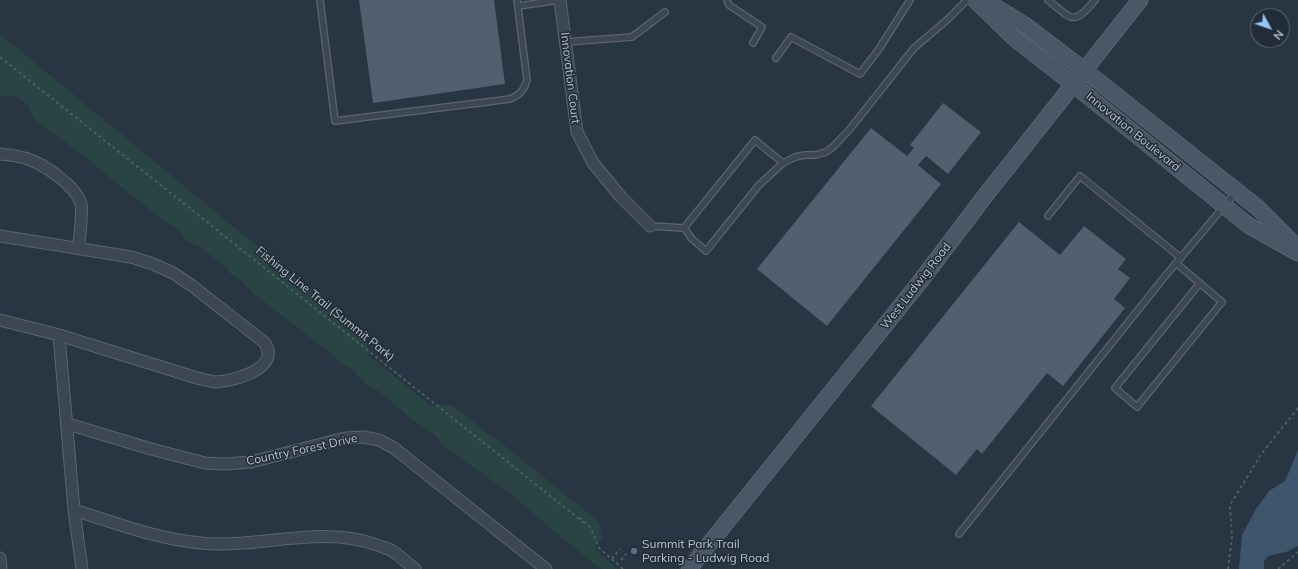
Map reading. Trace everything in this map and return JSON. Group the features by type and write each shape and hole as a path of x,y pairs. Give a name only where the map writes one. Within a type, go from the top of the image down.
{"street":[{"name":"Innovation Court","path":"560,0 577,132 593,163 621,197 650,226"},
{"name":"Innovation Boulevard","path":"975,0 1014,38 1225,206 1248,224 1298,253"},
{"name":"Innovation Boulevard","path":"984,0 1025,25 1084,70 1258,208 1298,247"},
{"name":"West Ludwig Road","path":"689,569 919,283 985,196 1140,0"},
{"path":"0,154 26,158 37,163 70,187 78,196 82,206 79,248"},
{"path":"0,236 130,257 153,264 173,273 191,285 264,342 268,348 268,356 257,370 239,377 214,382 59,335 0,320"},
{"path":"59,335 68,424 74,510 82,569"},
{"name":"Country Forest Drive","path":"68,424 150,449 198,461 225,464 251,462 345,438 363,437 379,440 394,448 546,569"},
{"path":"74,510 154,535 202,544 327,537 366,541 390,550 415,569"},
{"path":"0,558 1,569"}],"lane":[{"path":"320,0 335,121 510,99 518,95 524,89 527,80 517,0"},
{"path":"518,6 560,0"},
{"path":"727,0 729,5 762,27 752,43"},
{"path":"776,58 791,36 860,74 879,49 910,0"},
{"path":"650,226 684,228 706,251 759,186 783,163 795,157 816,155 826,152 833,147 914,48 947,20 967,0"},
{"path":"1052,1 1070,17 1077,18 1084,14 1095,0"},
{"path":"566,42 632,37 665,12"},
{"path":"684,228 755,140 783,163"},
{"path":"1048,216 1080,176 1181,258"},
{"path":"959,534 1176,263 1237,191"},
{"path":"1176,263 1200,283 1222,302 1137,407 1115,388 1200,283"}],"path":[{"name":"Fishing Line Trail (Summit Park)","path":"0,57 583,522 580,518 591,528 599,548 623,569"},
{"path":"1228,569 1232,537 1230,505 1262,453 1298,408"},
{"path":"612,559 620,549"},
{"path":"1278,569 1298,552"},
{"path":"621,560 626,554"}],"green space":[{"path":"0,34 366,336 369,355 431,406 452,405 599,522 603,540 595,543 597,551 618,569 601,569 506,490 442,444 437,437 409,417 383,394 366,384 349,366 343,365 328,351 254,294 238,278 231,274 224,265 204,251 201,247 186,241 179,230 157,216 79,152 34,120 28,105 16,96 0,97"}],"water":[{"path":"1298,449 1298,546 1286,552 1268,556 1264,561 1264,569 1239,569 1242,535 1256,509 1269,491 1285,481"}],"building":[{"path":"359,0 494,0 505,84 373,103"},
{"path":"943,103 981,132 948,174 926,156 918,165 941,184 827,326 757,269 871,128 907,156 914,148 910,145"},
{"path":"1019,222 1060,255 1084,226 1126,259 1118,269 1130,278 1114,299 1125,308 1063,386 1047,373 982,454 977,449 956,475 871,406"}],"place":[{"name":"Summit Park Trail Parking - Ludwig Road","path":"634,551"}]}
